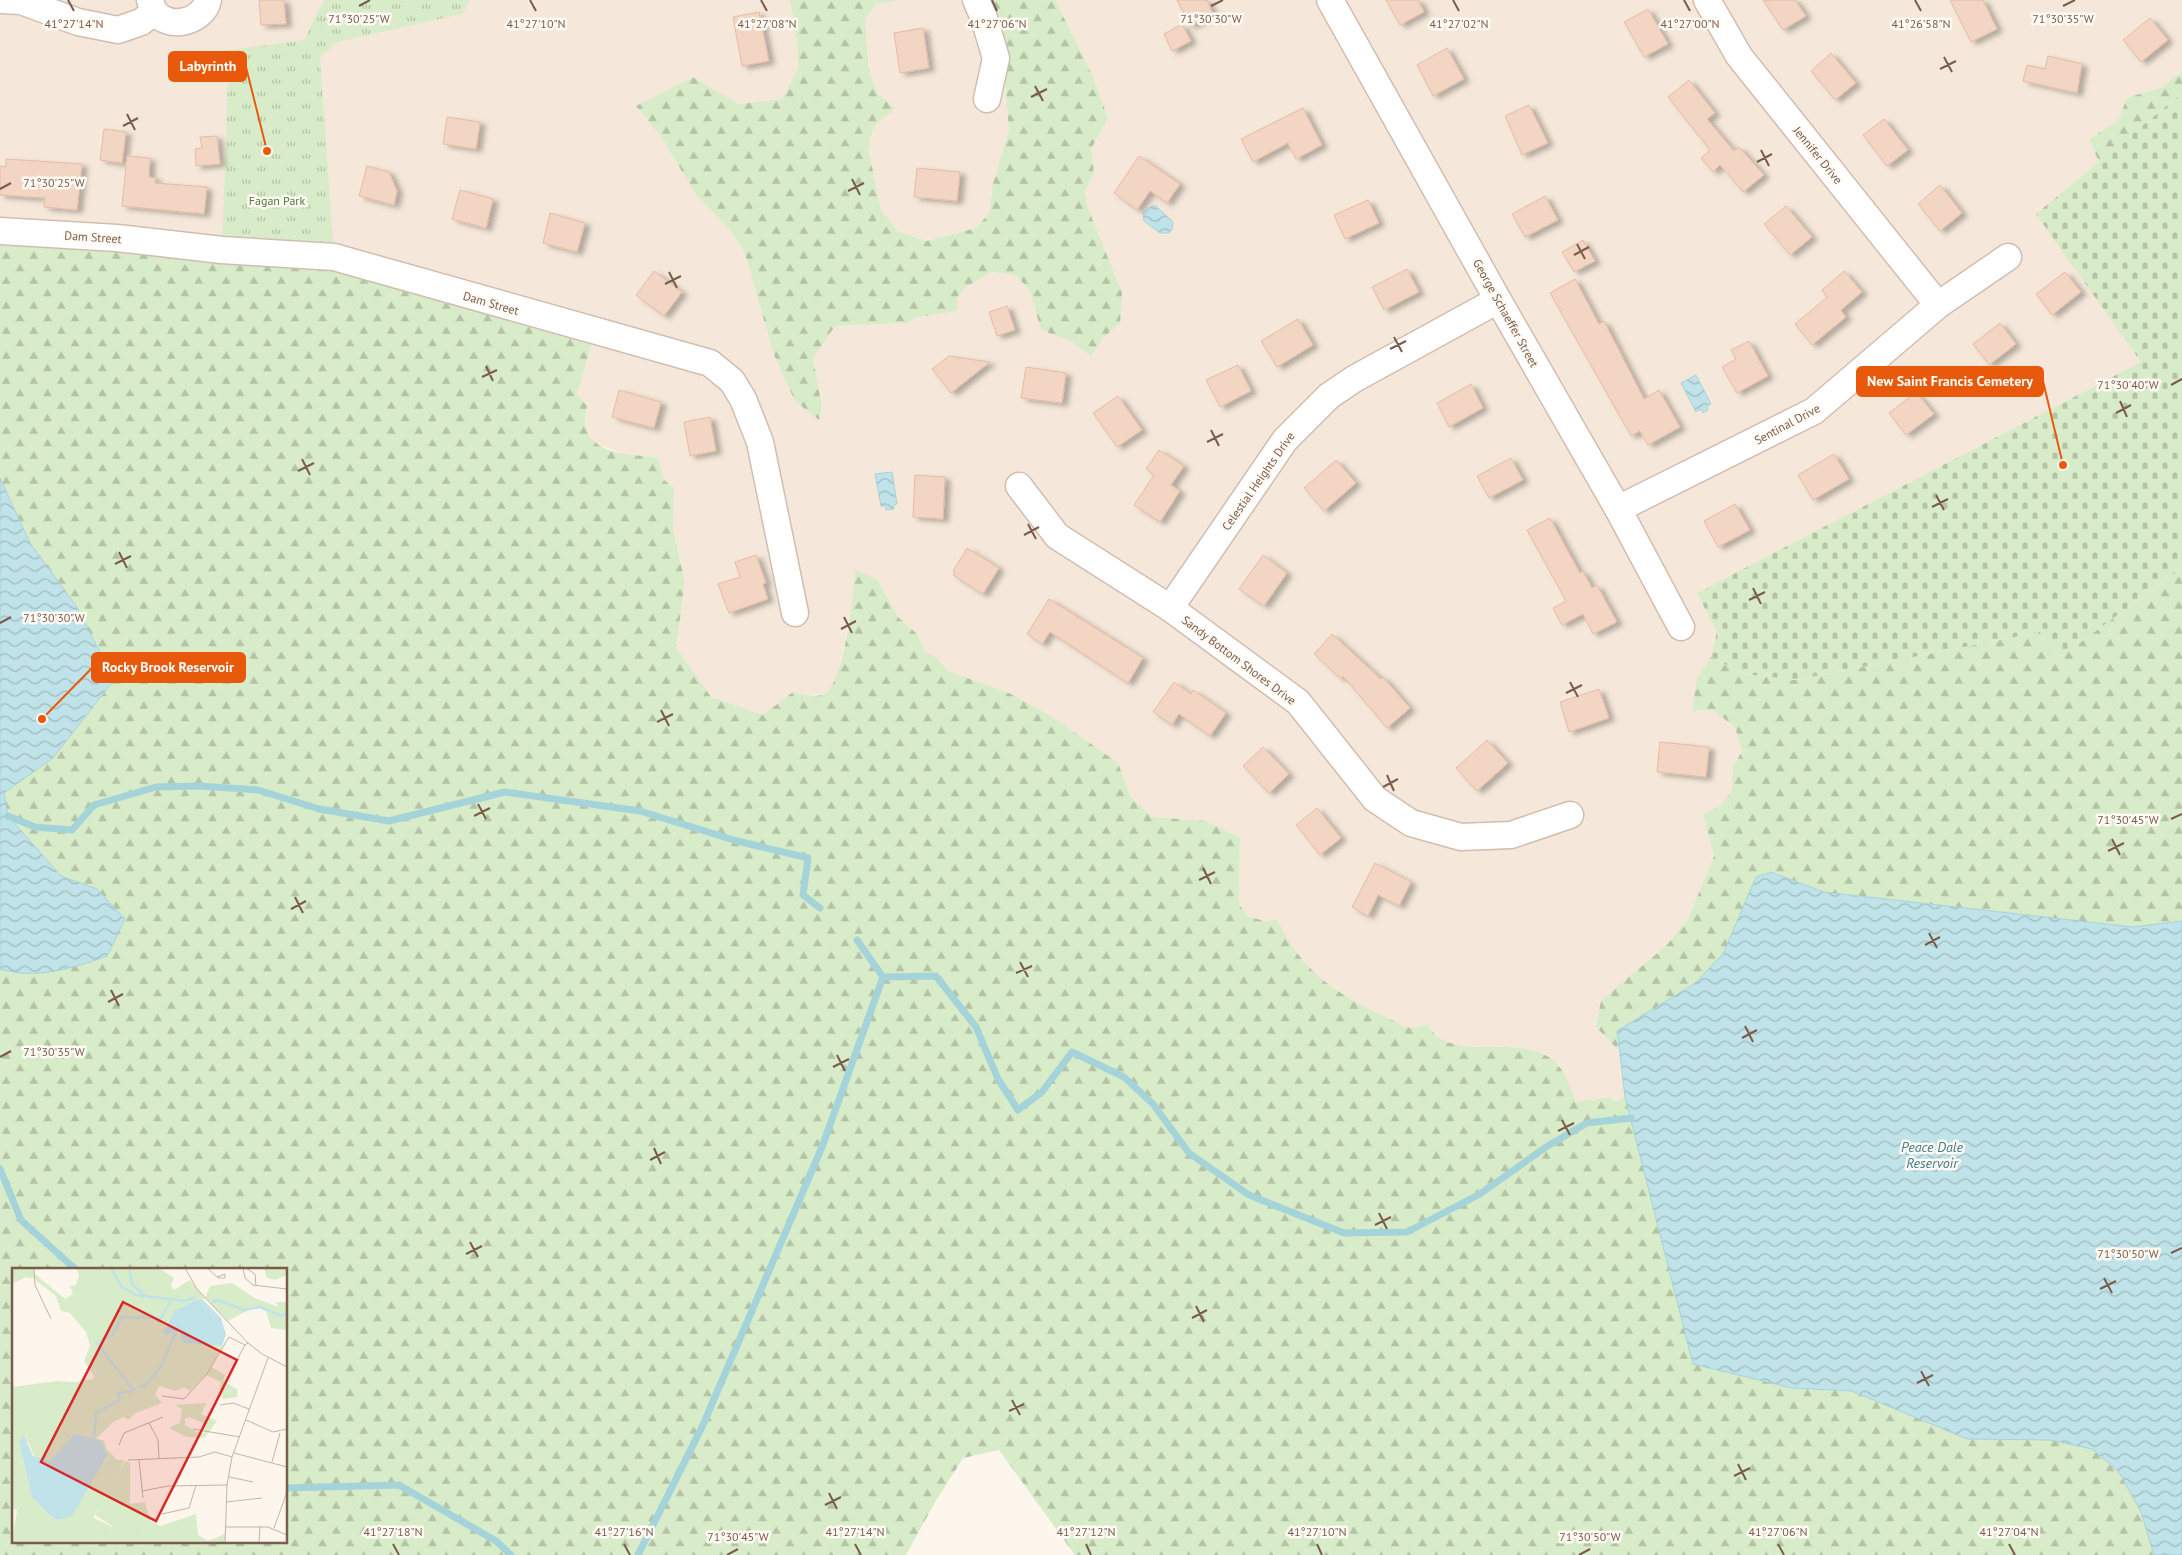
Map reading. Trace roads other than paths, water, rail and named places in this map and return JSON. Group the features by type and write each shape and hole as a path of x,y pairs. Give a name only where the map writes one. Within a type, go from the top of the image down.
{"street":[{"path":"0,0 22,1 78,22 118,30 141,22 152,6 171,22 191,21 206,8 208,0"},
{"path":"976,0 984,18 996,58 987,99"},
{"name":"George Schaeffer Street","path":"1330,0 1498,300 1618,509 1681,627"},
{"name":"Jennifer Drive","path":"1707,0 1739,56 1938,305"},
{"name":"Dam Street","path":"0,231 117,238 222,250 334,257 710,363 732,381 743,399 760,442 795,613"},
{"name":"Sentinal Drive","path":"1618,509 1814,411 1827,402 1938,305 2008,257"},
{"name":"Celestial Heights Drive","path":"1170,608 1285,440 1305,418 1329,396 1354,379 1498,300"},
{"name":"Sandy Bottom Shores Drive","path":"1019,486 1056,536 1170,608 1298,702 1375,799 1411,823 1461,837 1511,835 1570,815"}],"water":[{"path":"1152,206 1156,206 1173,222 1172,230 1168,233 1160,233 1144,221 1143,213"},
{"path":"1696,375 1711,404 1707,406 1708,410 1703,413 1701,409 1696,412 1681,383"},
{"path":"892,472 897,504 894,505 894,509 886,510 885,506 881,506 875,474"},
{"path":"0,478 30,543 77,607 114,680 53,758 4,793 8,816 61,876 97,889 125,919 107,956 81,965 41,973 13,972 0,969"},
{"name":"Peace Dale Reservoir","path":"1771,872 1824,892 2133,927 2182,921 2182,1555 2154,1555 2141,1512 2119,1472 2092,1449 2050,1440 1967,1439 1852,1391 1792,1388 1693,1364 1625,1097 1617,1031 1694,984 1723,954 1756,877"}],"waterway":[{"path":"8,816 35,827 72,830 94,805 156,787 199,786 258,790 319,809 389,821 505,792 640,811 737,841 808,858 803,895 820,908"},
{"path":"857,940 883,977 936,976 976,1027 998,1079 1018,1110 1042,1092 1072,1052 1124,1077 1153,1104 1189,1153 1249,1195 1344,1233 1407,1232 1480,1194 1546,1147 1587,1123 1631,1118"},
{"path":"638,1555 703,1425 822,1147 883,977"},
{"path":"0,1169 21,1220 74,1268"},
{"path":"288,1488 399,1485 496,1541 511,1555"}],"place":[{"name":"Labyrinth","path":"267,151"},
{"name":"New Saint Francis Cemetery","path":"2063,465"},
{"name":"Rocky Brook Reservoir","path":"42,719"}],"park label":[{"name":"Fagan Park","path":"277,200"}]}
